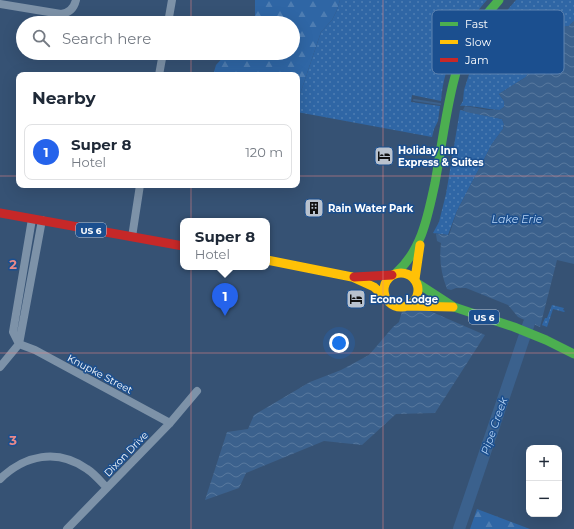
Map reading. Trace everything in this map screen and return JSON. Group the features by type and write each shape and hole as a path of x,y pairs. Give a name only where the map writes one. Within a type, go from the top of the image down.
{"main road":[{"path":"490,10 499,0"},
{"path":"270,261 352,277 374,287 398,307 406,306 414,302 418,295 416,281 421,238 431,198 456,74"},
{"name":"US 6","path":"0,213 180,245"},
{"path":"385,297 384,289 386,281 409,261 421,238"},
{"path":"352,277 394,274 400,272 408,274 416,281"},
{"name":"US 6","path":"416,281 454,307 514,327 546,340 574,354"},
{"name":"US 6","path":"406,306 454,307"}],"street":[{"path":"0,4 57,14 68,12 73,8 76,0"},
{"path":"169,16 172,0"},
{"path":"160,72 162,60"},
{"path":"132,237 140,188"},
{"path":"19,344 13,332 32,219"},
{"path":"0,367 19,344 42,220"},
{"name":"Knupke Street","path":"19,344 35,350 170,423"},
{"name":"Dixon Drive","path":"67,529 170,423 197,391"},
{"path":"0,479 12,468 29,460 60,458 75,462 87,469 107,488"}],"green space":[{"path":"255,0 340,0 332,20 321,32 300,94 300,72 214,72 216,65 221,60 300,60 300,16 255,16"},
{"path":"340,0 487,0 479,10 432,10 432,74 446,74 441,101 412,95 411,102 440,106 438,121 432,137 300,113 300,94 321,32 332,20"},
{"path":"516,0 574,0 574,21 569,26 564,27 564,10 507,10"},
{"path":"469,74 528,74 526,77 499,94 504,101 504,107 500,110 460,106 463,101 464,90"},
{"path":"460,110 502,119 504,124 503,129 492,144 457,211 448,235 433,233 439,222 446,194"},
{"path":"552,305 564,308 563,310 565,311 553,309 547,327 542,325 545,318 547,318"},
{"path":"477,509 530,529 470,529"}],"water":[{"name":"Lake Erie","path":"574,21 574,264 557,260 540,327 518,317 508,305 466,288 456,288 451,290 447,289 441,266 441,243 437,241 436,234 449,235 457,211 492,144 503,129 504,124 502,119 466,112 463,110 465,106 488,110 500,110 504,107 504,101 499,94 526,77 528,74 564,74 564,26 569,26"},
{"path":"425,309 485,335 435,413 396,414 362,445 324,441 246,473 239,488 205,500 227,432 248,429 254,415 310,382 341,370 369,355 399,322 402,311"}],"waterway":[{"path":"414,100 440,104"},
{"name":"Pipe Creek","path":"459,529 529,323"}],"traffic: fast":[{"path":"490,10 499,0"},
{"path":"396,273 412,254 423,231 435,183 445,121 455,74"},
{"path":"417,283 454,307 514,327 546,340 574,354"}],"traffic: slow":[{"path":"415,279 420,245"},
{"path":"270,261 352,277 374,287 385,297"},
{"path":"398,273 404,273 408,274 415,280 418,290 417,297 411,304 404,307 398,307 394,306 387,300 384,293 384,287 385,283 391,276 398,273"},
{"path":"406,306 453,307"}],"traffic: jam":[{"path":"0,213 180,245"},
{"path":"354,277 392,275"}],"place":[{"name":"Holiday Inn Express & Suites","path":"384,156"},
{"name":"Rain Water Park","path":"314,208"},
{"name":"Econo Lodge","path":"356,299"},
{"name":"Super 8","path":"225,316"}]}
